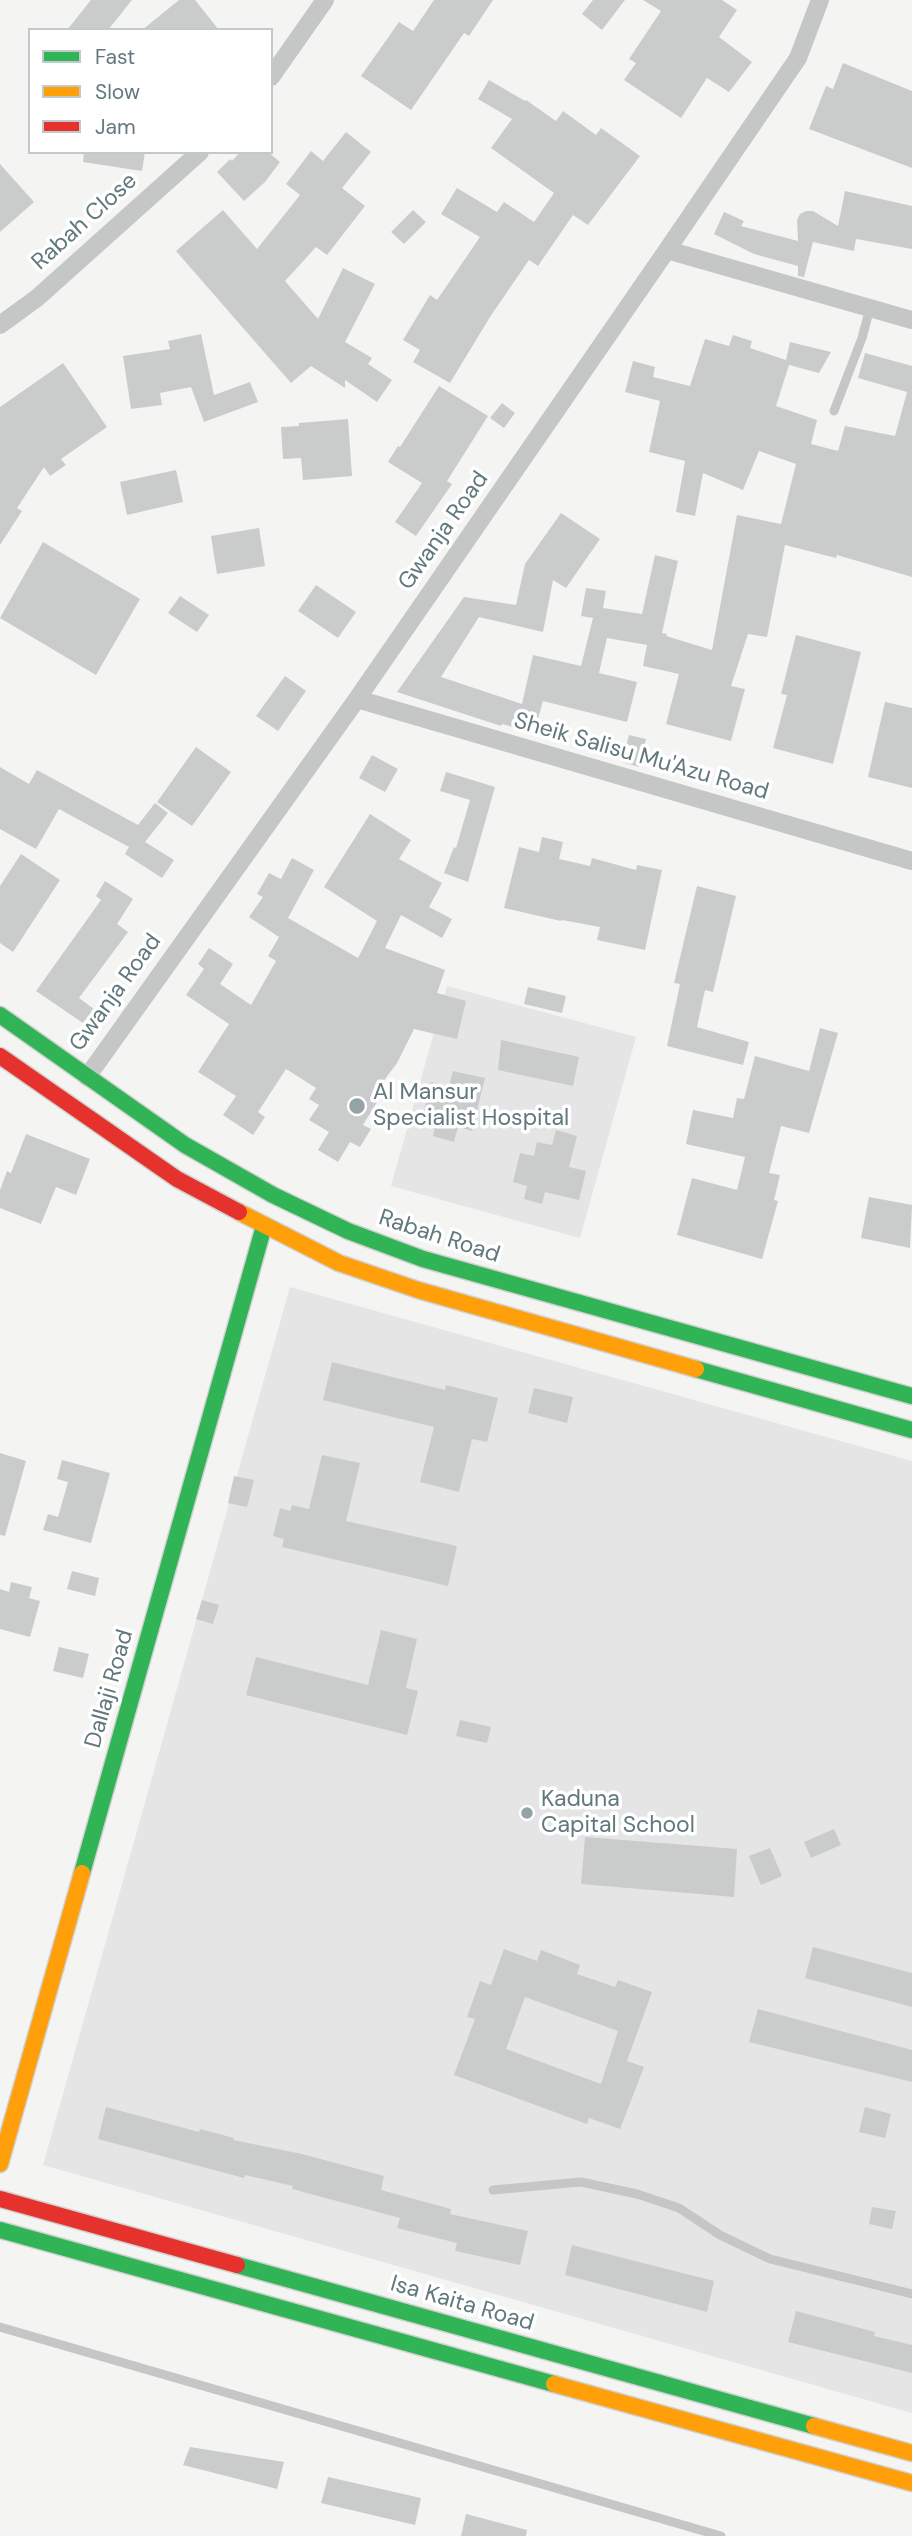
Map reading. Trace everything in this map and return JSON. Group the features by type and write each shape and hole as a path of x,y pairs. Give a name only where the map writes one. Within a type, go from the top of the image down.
{"main road":[{"name":"Rabah Road","path":"0,1015 185,1145 272,1195 348,1231 423,1259 912,1396"},
{"path":"0,1056 177,1179 264,1227 339,1263 418,1290 912,1430"},
{"name":"Dallaji Road","path":"0,2164 264,1227"},
{"name":"Isa Kaita Road","path":"0,2199 912,2454"},
{"path":"0,2230 912,2483"}],"street":[{"path":"273,74 325,0"},
{"name":"Gwanja Road","path":"87,1077 357,699 798,58 820,0"},
{"name":"Rabah Close","path":"0,325 37,298 198,154"},
{"path":"667,250 912,320"},
{"name":"Sheik Salisu Mu'Azu Road","path":"357,699 912,861"}],"lane":[{"path":"834,411 862,338 870,308"},
{"path":"493,2190 581,2182 637,2194 679,2208 720,2235 770,2259 912,2294"},
{"path":"0,2327 721,2536"}],"shaded area":[{"path":"447,986 636,1037 580,1238 391,1186"},
{"name":"Kaduna Capital School","path":"290,1287 912,1461 912,2413 43,2165"}],"building":[{"path":"91,0 132,0 110,28 69,28"},
{"path":"179,0 195,0 217,28 144,28"},
{"path":"434,0 493,0 469,36 464,33 411,110 361,76 399,22 413,31"},
{"path":"593,0 625,0 602,30 582,14"},
{"path":"643,0 722,0 737,10 719,37 752,62 729,92 707,78 681,118 624,80 636,63 629,59 661,11"},
{"path":"843,63 912,91 912,168 809,129 826,86 833,89"},
{"path":"489,80 526,100 556,121 563,111 596,135 601,128 640,156 588,225 573,215 538,266 529,260 450,383 413,362 420,350 403,340 430,295 437,300 480,237 441,214 457,188 497,212 504,202 534,222 554,193 491,148 512,119 478,99"},
{"path":"346,132 371,152 342,188 365,206 327,255 316,247 285,281 318,319 343,268 375,284 345,342 372,358 368,364 392,380 377,402 345,380 345,388 311,366 291,383 176,251 223,210 257,249 300,195 286,184 311,151 323,161"},
{"path":"84,154 145,154 142,171 83,162"},
{"path":"238,154 270,154 280,162 265,182 244,201 217,172 230,159 232,161"},
{"path":"0,164 34,202 0,232"},
{"path":"845,191 912,206 912,249 856,239 854,251 813,242 804,277 798,276 798,266 754,254 714,234 724,212 744,221 741,226 798,241 797,220 800,214 806,211 813,211 838,226"},
{"path":"413,210 426,222 404,244 391,232"},
{"path":"201,334 214,395 250,382 258,402 204,422 191,387 160,393 162,405 131,409 123,356 170,349 168,341"},
{"path":"733,335 752,341 750,348 786,360 790,342 831,352 819,373 789,365 776,406 817,420 811,444 838,451 845,426 895,436 907,392 858,378 865,353 912,366 912,577 837,555 836,558 785,545 767,637 748,634 731,686 745,689 731,741 666,724 679,674 643,666 647,645 607,638 599,673 637,682 627,722 543,701 534,733 502,724 501,726 397,692 464,597 516,605 525,564 561,513 600,539 566,588 553,580 543,632 479,617 441,677 522,704 533,655 581,666 593,618 581,616 586,588 606,591 603,608 642,614 655,555 678,561 662,633 712,650 737,515 781,524 796,464 759,451 743,490 703,473 695,516 676,512 685,461 649,452 660,401 625,392 633,361 655,367 653,377 690,386 705,339 729,346"},
{"path":"63,363 107,427 61,459 66,465 50,476 44,467 17,508 22,511 0,545 0,407"},
{"path":"439,386 488,416 447,481 452,484 416,536 395,522 422,483 388,462"},
{"path":"502,403 515,413 504,428 490,418"},
{"path":"348,419 352,476 303,480 301,458 283,459 281,427"},
{"path":"176,470 183,502 127,515 120,482"},
{"path":"259,528 265,566 217,574 211,536"},
{"path":"43,542 140,599 96,675 0,618"},
{"path":"316,585 356,612 338,638 298,611"},
{"path":"180,596 209,615 197,632 168,613"},
{"path":"796,635 861,652 833,764 773,748 787,695 781,694"},
{"path":"285,676 306,691 278,731 256,716"},
{"path":"885,702 912,708 912,788 868,777"},
{"path":"629,735 646,739 639,767 622,762"},
{"path":"196,747 231,772 192,826 157,802"},
{"path":"372,755 398,769 385,792 359,778"},
{"path":"0,767 29,784 37,770 138,825 155,803 168,813 145,842 174,860 162,878 125,854 129,847 59,809 36,849 0,829"},
{"path":"446,772 495,787 468,882 444,873 454,847 456,848 470,800 440,791"},
{"path":"370,814 411,840 399,859 442,883 429,907 452,919 442,938 401,915 385,948 445,970 437,993 466,1001 457,1039 414,1029 397,1063 380,1086 385,1089 363,1125 371,1129 360,1147 350,1142 338,1162 318,1150 329,1132 309,1120 319,1105 309,1099 316,1088 286,1069 258,1112 265,1117 253,1135 223,1115 236,1096 198,1072 229,1024 186,995 204,969 198,964 209,948 233,964 220,984 251,1005 276,961 268,956 279,937 249,917 263,897 257,894 269,873 281,879 292,858 314,870 288,918 358,958 377,921 324,887"},
{"path":"542,837 563,842 559,859 590,866 592,858 636,870 637,865 662,870 645,950 597,940 600,927 504,908 519,847 539,852"},
{"path":"21,854 60,880 13,952 0,943 0,886"},
{"path":"105,881 133,899 117,924 128,932 79,998 94,1009 83,1023 36,991 101,900 96,896"},
{"path":"697,886 736,896 713,992 705,990 697,1027 749,1042 743,1065 667,1046 680,984 674,983"},
{"path":"528,987 566,996 562,1013 524,1004"},
{"path":"820,1028 838,1033 809,1133 781,1126 769,1173 780,1175 774,1200 778,1201 762,1259 677,1235 692,1178 737,1190 745,1157 686,1144 693,1110 733,1118 737,1098 744,1099 755,1056 809,1071"},
{"path":"501,1040 579,1057 573,1086 498,1070"},
{"path":"453,1071 485,1078 472,1131 458,1127 454,1142 433,1136 436,1122 422,1119 431,1082 449,1086"},
{"path":"556,1130 577,1136 569,1167 586,1171 579,1200 545,1192 542,1204 524,1199 527,1186 513,1182 520,1153 534,1156 537,1142 552,1145"},
{"path":"26,1134 90,1159 76,1195 56,1187 41,1224 0,1208 0,1190 7,1171 11,1173"},
{"path":"869,1197 912,1205 910,1248 861,1238"},
{"path":"332,1362 445,1390 446,1385 498,1398 487,1442 472,1439 459,1492 420,1482 434,1427 323,1400"},
{"path":"534,1388 573,1397 567,1423 528,1413"},
{"path":"0,1453 26,1461 5,1536 0,1535"},
{"path":"322,1455 360,1463 346,1521 457,1546 448,1586 282,1547 284,1539 273,1536 280,1508 290,1511 292,1505 309,1509"},
{"path":"62,1460 110,1473 91,1543 43,1530 48,1514 58,1517 68,1482 57,1479"},
{"path":"234,1476 254,1480 247,1507 228,1503"},
{"path":"72,1571 99,1578 95,1596 67,1589"},
{"path":"11,1582 32,1587 29,1598 40,1601 30,1637 0,1629 0,1589 9,1592"},
{"path":"202,1600 219,1605 213,1624 196,1619"},
{"path":"381,1630 417,1639 406,1688 418,1691 407,1735 246,1695 256,1657 368,1685"},
{"path":"59,1647 89,1654 83,1678 53,1671"},
{"path":"460,1720 491,1727 487,1743 456,1736"},
{"path":"834,1829 841,1845 811,1858 804,1842"},
{"path":"585,1837 737,1849 734,1897 581,1884"},
{"path":"770,1848 782,1876 761,1885 749,1856"},
{"path":"813,1947 912,1973 912,2007 805,1978"},
{"path":"504,1949 537,1961 541,1950 580,1965 577,1974 615,1987 618,1980 652,1992 627,2061 644,2067 620,2129 589,2118 587,2124 454,2075 475,2019 467,2017 480,1981 491,1985","holes":["525,1997 618,2031 601,2084 506,2049"]},
{"path":"758,2009 912,2050 912,2082 749,2042"},
{"path":"106,2107 384,2176 381,2190 451,2209 450,2214 528,2231 520,2265 455,2251 457,2243 397,2228 400,2218 292,2189 293,2186 245,2175 244,2178 98,2139"},
{"path":"865,2107 891,2114 885,2138 859,2132"},
{"path":"872,2207 896,2211 892,2229 869,2224"},
{"path":"572,2245 714,2281 707,2312 565,2275"},
{"path":"796,2311 912,2345 912,2373 788,2342"},
{"path":"190,2447 284,2462 277,2489 183,2465"},
{"path":"328,2477 421,2498 415,2525 321,2503"},
{"path":"466,2514 527,2530 526,2536 461,2536"}],"traffic: fast":[{"path":"0,1015 185,1145 273,1195 348,1231 423,1259 912,1396"},
{"path":"82,1873 264,1226"},
{"path":"696,1369 912,1430"},
{"path":"0,2230 554,2384"},
{"path":"237,2265 814,2426"}],"traffic: slow":[{"path":"239,1212 339,1263 418,1290 696,1369"},
{"path":"0,2164 82,1873"},
{"path":"554,2384 912,2483"},
{"path":"814,2426 912,2453"}],"traffic: jam":[{"path":"0,1056 177,1179 239,1212"},
{"path":"0,2199 237,2265"}],"place":[{"name":"Al Mansur Specialist Hospital","path":"357,1106"},
{"name":"Kaduna Capital School","path":"527,1813"}]}
